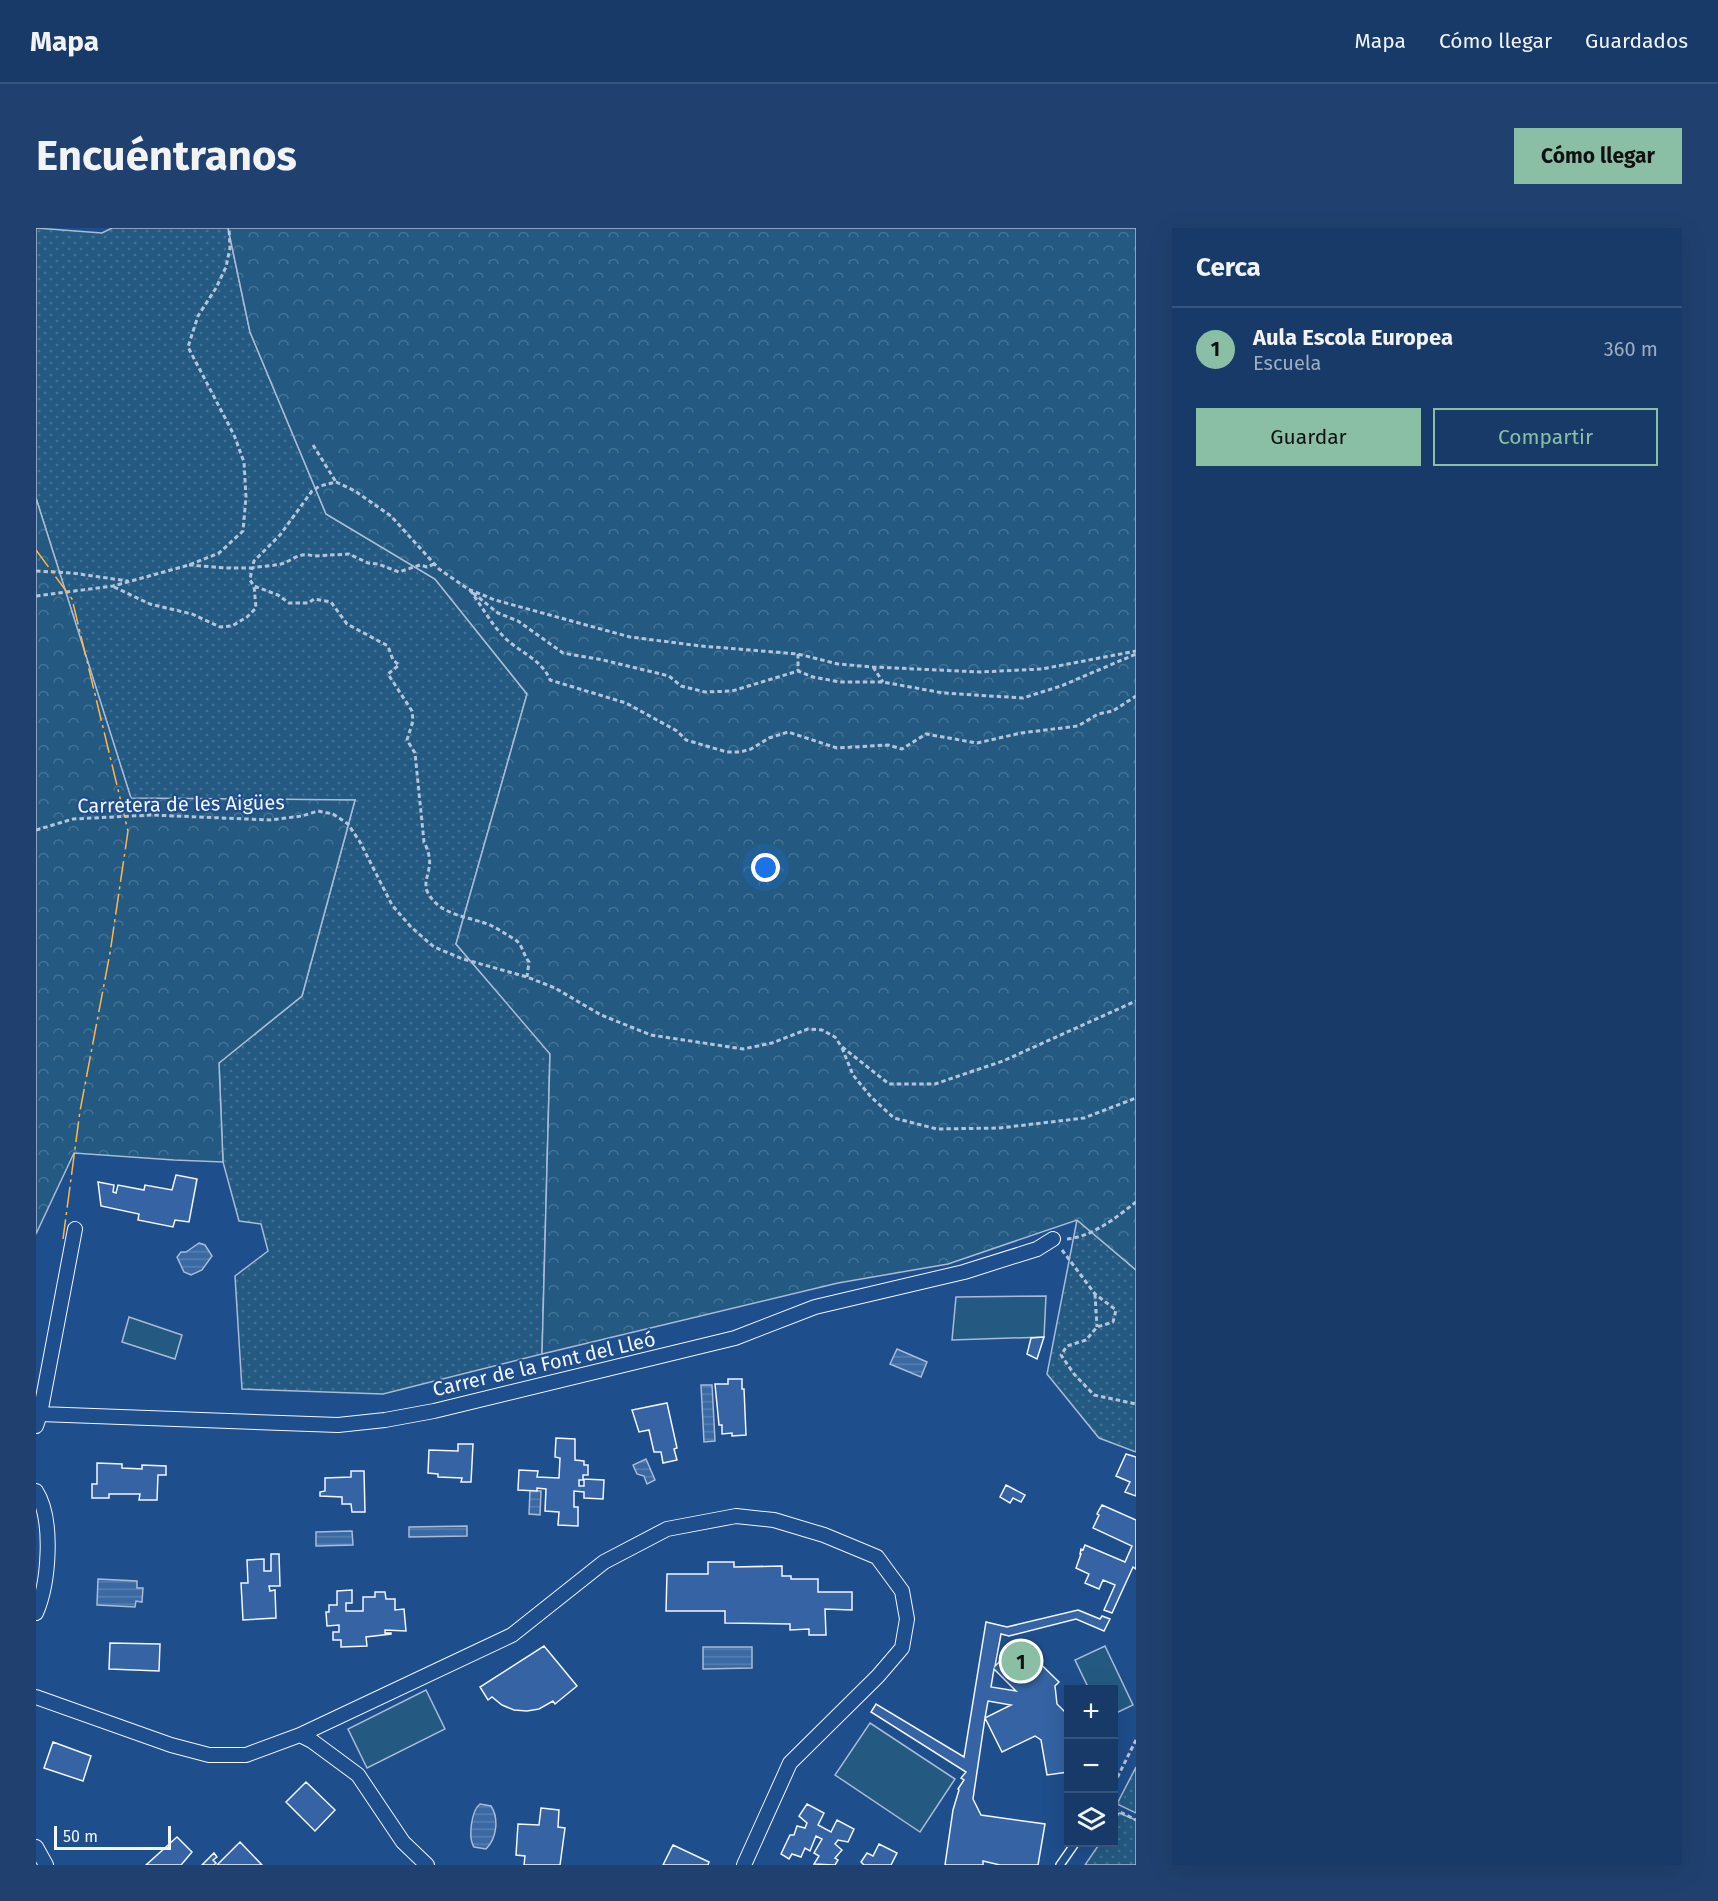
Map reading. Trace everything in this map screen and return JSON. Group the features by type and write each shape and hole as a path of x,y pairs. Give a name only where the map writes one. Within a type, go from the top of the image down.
{"street":[{"path":"38,1420 75,1229"},
{"name":"Carrer de la Font del Lleó","path":"38,1420 338,1425 385,1420 446,1408 735,1338 815,1307 964,1272 1037,1249 1053,1239"},
{"path":"36,1491 40,1497 46,1521 47,1541 46,1574 36,1613"},
{"path":"36,1697 171,1745 209,1755 246,1755 300,1735 512,1635 604,1562 667,1529 736,1516 774,1520 824,1535 877,1557 902,1591 907,1619 902,1648 878,1676 790,1763 744,1865"},
{"path":"300,1735 312,1741 358,1775 403,1842 427,1865"},
{"path":"36,1847 46,1865"}],"lane":[{"path":"1060,1865 1073,1847"}],"path":[{"path":"36,596 113,586 189,565 219,553 243,531 246,497 244,462 234,435 188,347 198,316 226,267 230,248 229,228"},
{"path":"313,446 336,482 355,491 390,516 434,564 498,614 518,621 563,653 669,676 681,686 705,693 732,691 798,671 813,677 840,682 883,682 944,693 1023,698 1061,686 1136,652"},
{"path":"113,586 150,604 192,614 220,627 232,626 256,608 254,586 250,580 254,561 280,536 312,492 320,486 336,482"},
{"path":"189,565 252,568 280,564 308,554 313,556 340,553 399,572 420,565 427,567 434,564"},
{"path":"36,571 133,581"},
{"path":"254,586 278,595 289,603 308,603 314,599 326,600 336,608 347,624 388,646 393,660 399,665 388,674 408,703 413,721 407,740 415,753 424,842 429,852 427,891 444,910 489,925 516,940 521,945 528,962 527,977"},
{"path":"468,589 505,603 630,636 701,646 798,654 838,664 873,668 980,672 1042,669 1136,652"},
{"path":"468,589 501,634 513,646 543,667 550,680 626,703 677,731 686,740 727,752 751,749 769,738 788,732 837,748 888,745 903,748 926,734 977,743 1021,733 1078,726 1098,714 1113,711 1136,696"},
{"path":"798,654 798,671"},
{"path":"873,668 883,682"},
{"name":"Carretera de les Aigües","path":"36,830 73,819 152,815 270,820 302,816 318,811 333,814 348,824 360,842 392,905 411,927 434,947 463,959 527,977 555,988 601,1015 651,1035 743,1049 772,1043 808,1029 822,1030 835,1037 842,1046 889,1084 935,1084 1003,1061 1136,1001"},
{"path":"842,1046 853,1075 871,1097 894,1118 937,1129 1000,1128 1084,1118 1136,1098"},
{"path":"1053,1239 1078,1238 1116,1218 1136,1202"},
{"path":"1053,1239 1095,1293 1116,1310 1113,1322 1097,1327 1086,1340 1067,1346 1061,1355 1074,1374 1094,1395 1136,1404"},
{"path":"1095,1293 1097,1327"},
{"path":"1118,1774 1136,1740"},
{"path":"1118,1811 1136,1820"}],"green space":[{"path":"36,228 102,233 112,228 228,228 250,332 326,514 435,579 527,694 456,944 550,1053 542,1354 383,1394 242,1389 235,1276 268,1251 261,1224 239,1221 223,1162 219,1063 302,996 355,800 131,799 36,498"},
{"path":"228,228 1136,228 1136,1270 1077,1220 948,1264 838,1283 542,1354 550,1054 456,944 527,694 435,579 326,514 250,332"},
{"path":"36,498 131,798 355,800 302,996 219,1063 223,1162 74,1153 36,1234"},
{"path":"1077,1220 1136,1270 1136,1452 1099,1438 1047,1374"},
{"path":"1046,1296 1044,1337 952,1340 956,1297"},
{"path":"129,1317 182,1335 175,1359 122,1342"},
{"path":"1105,1646 1133,1705 1118,1712 1118,1685 1087,1685 1075,1660"},
{"path":"426,1690 445,1729 367,1768 348,1729"},
{"path":"870,1723 955,1779 920,1832 835,1775"},
{"path":"1136,1767 1136,1813 1118,1804"},
{"path":"1119,1813 1136,1820 1136,1865 1085,1865 1097,1847 1118,1847"}],"shaded area":[{"path":"199,1243 205,1245 212,1256 202,1270 191,1275 184,1272 177,1257 181,1252 186,1252"},
{"path":"897,1349 927,1362 921,1377 890,1364"},
{"path":"701,1385 712,1385 715,1441 704,1442"},
{"path":"646,1459 655,1480 647,1484 644,1476 637,1474 633,1465"},
{"path":"530,1490 541,1491 540,1515 529,1514"},
{"path":"467,1526 467,1536 409,1537 409,1527"},
{"path":"352,1531 353,1545 316,1546 316,1532"},
{"path":"98,1579 137,1581 137,1588 143,1588 142,1602 136,1601 135,1607 97,1605"},
{"path":"703,1647 752,1647 752,1668 703,1669"},
{"path":"480,1804 491,1806 496,1822 495,1834 486,1849 474,1847 471,1837 474,1812"}],"building":[{"path":"176,1175 197,1179 189,1222 175,1220 173,1227 138,1220 139,1214 101,1206 98,1182 114,1185 113,1192 116,1193 118,1185 144,1190 145,1185 172,1190"},
{"path":"1044,1337 1037,1359 1027,1354 1031,1338"},
{"path":"728,1379 742,1379 746,1435 722,1434 722,1425 719,1425 715,1384 728,1384"},
{"path":"667,1403 677,1448 674,1449 677,1460 663,1463 661,1452 654,1452 649,1430 639,1432 632,1410"},
{"path":"556,1438 575,1439 575,1460 584,1461 584,1465 588,1465 588,1475 583,1475 583,1480 579,1480 579,1486 584,1486 584,1479 604,1480 603,1499 584,1498 584,1492 574,1491 574,1507 578,1507 578,1526 558,1525 559,1512 545,1511 546,1489 518,1490 519,1470 538,1471 537,1477 559,1478 560,1458 555,1457"},
{"path":"458,1444 473,1444 471,1482 461,1482 462,1478 438,1477 438,1474 428,1473 429,1450 458,1451"},
{"path":"1126,1454 1136,1457 1136,1496 1125,1492 1130,1482 1116,1476"},
{"path":"97,1463 122,1464 122,1468 142,1469 142,1465 166,1466 166,1475 158,1475 157,1500 139,1500 140,1494 109,1494 109,1498 92,1498 92,1484 97,1484"},
{"path":"351,1471 364,1471 365,1512 352,1512 351,1504 342,1504 342,1497 320,1496 320,1492 325,1491 325,1478 351,1477"},
{"path":"1006,1485 1025,1495 1021,1502 1013,1498 1010,1503 1000,1497"},
{"path":"1102,1505 1136,1520 1136,1569 1133,1567 1112,1613 1104,1610 1115,1585 1103,1580 1099,1589 1085,1583 1089,1574 1076,1568 1081,1549 1083,1550 1085,1545 1125,1562 1132,1546 1093,1528"},
{"path":"271,1554 279,1554 280,1586 269,1586 270,1591 275,1590 276,1618 243,1620 241,1583 248,1583 247,1560 264,1559 264,1571 271,1571"},
{"path":"708,1562 734,1562 734,1567 782,1566 782,1576 791,1576 791,1579 818,1579 818,1592 852,1592 852,1610 825,1609 826,1635 809,1635 809,1629 790,1630 790,1624 725,1623 725,1611 666,1611 667,1574 708,1574"},
{"path":"352,1590 352,1603 346,1603 346,1611 363,1611 363,1597 375,1597 375,1592 385,1592 386,1599 395,1599 395,1610 404,1609 406,1631 385,1630 385,1633 391,1634 366,1637 367,1646 341,1647 341,1640 333,1640 333,1632 339,1632 339,1625 327,1626 326,1612 329,1612 329,1605 337,1605 337,1591"},
{"path":"1078,1610 1100,1619 1102,1616 1110,1619 1104,1631 1076,1619 1009,1636 1001,1634 995,1666 1019,1643 1059,1682 1055,1686 1057,1704 1064,1711 1064,1773 1047,1775 1041,1740 1035,1736 1002,1752 985,1718 973,1799 981,1815 1045,1824 1038,1865 1000,1865 983,1861 983,1865 945,1865 953,1810 958,1789 964,1780 961,1778 966,1772 871,1712 876,1704 964,1757 986,1622 1007,1627","holes":["994,1669 1016,1691 991,1687","988,1701 1011,1705 985,1718"]},
{"path":"110,1643 160,1644 159,1671 109,1669"},
{"path":"544,1646 577,1686 555,1704 553,1701 539,1709 527,1711 514,1710 502,1705 492,1697 488,1700 480,1687"},
{"path":"53,1742 91,1756 83,1781 44,1768"},
{"path":"306,1782 335,1810 315,1831 286,1802"},
{"path":"807,1804 824,1813 818,1825 831,1832 837,1820 854,1829 848,1842 838,1840 835,1844 842,1850 835,1858 838,1860 835,1865 814,1864 819,1856 814,1853 822,1839 816,1836 810,1851 805,1848 801,1857 792,1854 789,1859 781,1854 790,1835 794,1835 797,1826 805,1828 807,1823 799,1816"},
{"path":"541,1808 559,1810 558,1827 565,1828 560,1865 524,1865 525,1856 516,1855 518,1824 539,1825"},
{"path":"177,1837 192,1852 181,1865 146,1865"},
{"path":"240,1842 262,1865 217,1865"},
{"path":"879,1844 897,1853 891,1865 864,1865 861,1862 867,1853 873,1856"},
{"path":"673,1845 709,1862 708,1865 663,1865"},
{"path":"214,1853 217,1857 213,1860 216,1863 214,1865 202,1865"}],"power":[{"path":"36,550 72,599 128,831 110,953 80,1111 63,1239"}],"place":[{"name":"Aula Escola Europea","path":"1021,1661"}]}
